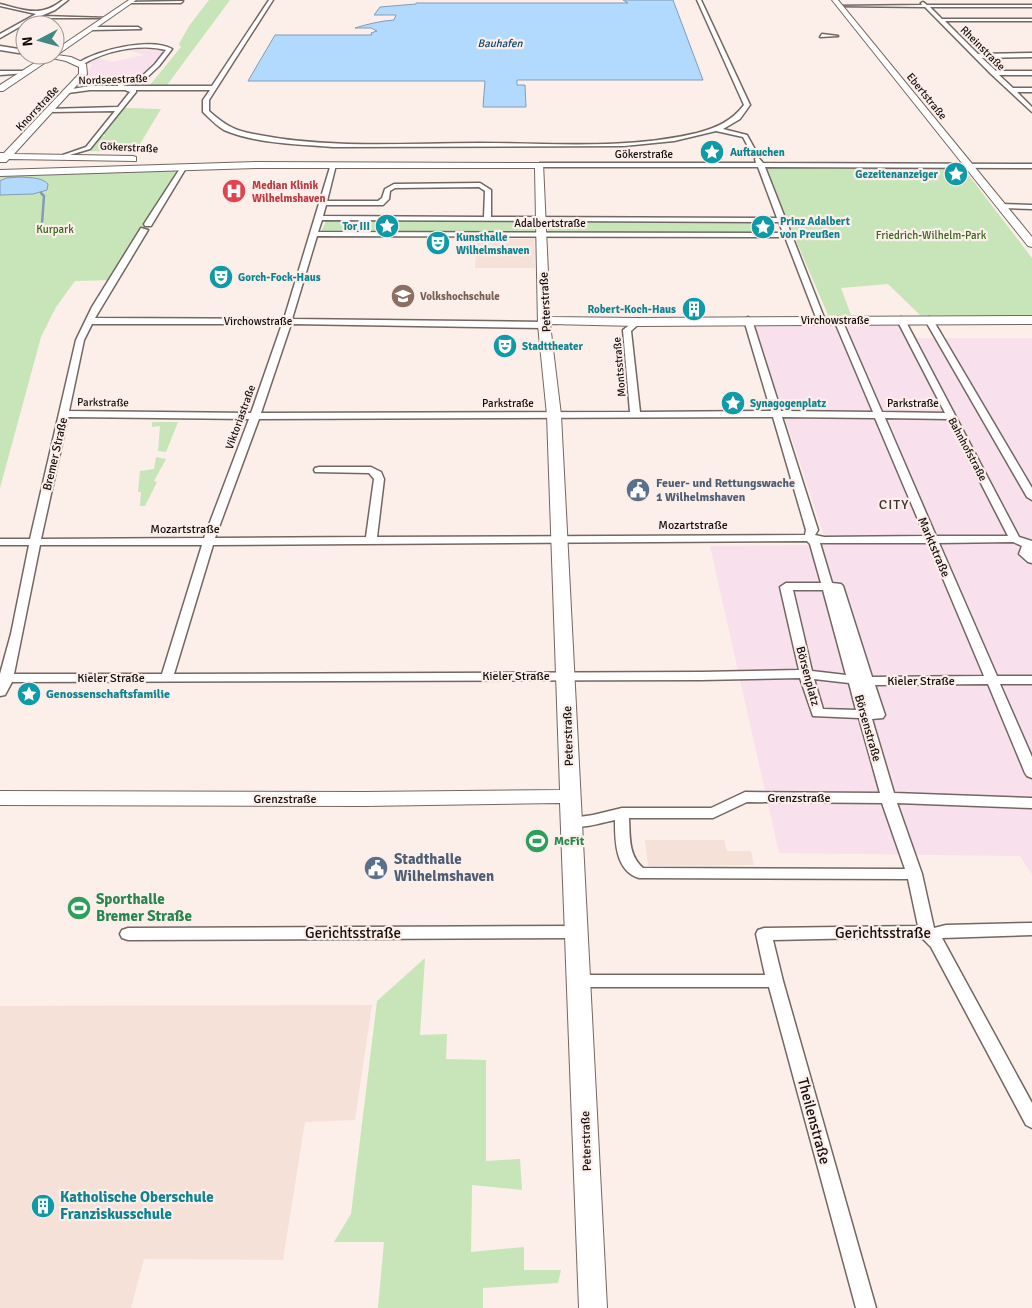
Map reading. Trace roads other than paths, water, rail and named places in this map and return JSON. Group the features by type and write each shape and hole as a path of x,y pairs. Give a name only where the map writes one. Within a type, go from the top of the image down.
{"main road":[{"path":"65,47 131,1"},
{"name":"Ebertstraße","path":"838,3 1032,244"},
{"path":"65,58 81,65"},
{"path":"0,89 37,65"},
{"name":"Knorrstraße","path":"3,158 76,83 83,74 81,65"},
{"name":"Gökerstraße","path":"3,158 65,156 256,165"},
{"name":"Gökerstraße","path":"0,173 256,165 540,165"},
{"name":"Peterstraße","path":"540,165 543,218 544,322 554,415 571,822 578,932 592,1308"},
{"name":"Virchowstraße","path":"544,322 901,320 932,324 1032,320"},
{"name":"Grenzstraße","path":"0,798 364,799 570,796"}],"street":[{"path":"39,15 66,0"},
{"path":"271,0 206,100 206,112 224,128 258,137 333,145 621,145 681,138 716,129 740,116 745,112 747,106 699,0"},
{"name":"Rheinstraße","path":"920,0 1032,110"},
{"path":"972,0 980,6"},
{"path":"1025,0 1032,6"},
{"path":"131,1 182,2"},
{"path":"838,3 926,6 1032,6"},
{"path":"0,5 28,12 46,12"},
{"path":"65,17 107,18"},
{"path":"940,20 1032,20"},
{"path":"0,36 15,28"},
{"path":"93,28 138,29"},
{"path":"822,36 835,36"},
{"path":"81,65 89,58 137,47 156,46 168,49 169,51 140,81 121,87"},
{"path":"0,48 15,50"},
{"path":"977,56 1032,56"},
{"path":"0,73 24,73"},
{"path":"993,73 1032,73"},
{"name":"Nordseestraße","path":"76,83 88,86 121,87 215,86"},
{"path":"65,156 88,148 134,91 121,87"},
{"name":"Nordseestraße","path":"68,91 121,87"},
{"path":"1012,90 1032,90"},
{"path":"50,110 119,109"},
{"path":"716,129 745,136 758,160 821,320"},
{"path":"88,148 100,157"},
{"name":"Gökerstraße","path":"540,165 758,160 1032,166"},
{"name":"Viktoriastraße","path":"167,677 208,543 255,416 287,322 333,165"},
{"name":"Bremer Straße","path":"0,692 80,340 89,321 183,168"},
{"path":"322,205 380,203 385,199 387,190 394,186 480,185 486,186 488,190 487,218"},
{"path":"1002,206 1032,207"},
{"name":"Adalbertstraße","path":"318,218 782,220"},
{"name":"Adalbertstraße","path":"313,234 788,235"},
{"name":"Börsenstraße","path":"748,320 812,530 809,537 815,543 861,681 864,714 888,798 914,874 928,935 937,943 1032,1120"},
{"name":"Marktstraße","path":"838,320 1032,773"},
{"name":"Bahnhofstraße","path":"901,320 1015,539"},
{"name":"Virchowstraße","path":"89,321 544,322"},
{"name":"Montsstraße","path":"635,414 627,330 637,322"},
{"path":"932,324 1032,498"},
{"name":"Parkstraße","path":"64,414 255,416 776,414 951,416"},
{"path":"319,470 371,470 377,474 380,479 371,541"},
{"name":"Mozartstraße","path":"0,542 208,543 558,539 799,539 809,537 824,540 1015,539"},
{"path":"1015,539 1030,545 1025,549 1025,554 1032,560"},
{"name":"Börsenplatz","path":"828,586 786,587 806,675 818,713 864,714"},
{"name":"Kieler Straße","path":"3,678 701,676 791,673 861,681 1032,680"},
{"name":"Grenzstraße","path":"571,822 594,820 622,813 713,813 745,797 888,798 1032,803"},
{"path":"622,813 625,857 631,867 639,873 914,874"},
{"name":"Gerichtsstraße","path":"764,934 914,932 928,935 946,931 1032,929"},
{"name":"Gerichtsstraße","path":"128,934 578,932"},
{"name":"Theilenstraße","path":"764,934 775,981 866,1308"},
{"path":"580,981 775,981"}],"water":[{"name":"Bauhafen","path":"623,0 673,0 703,80 517,80 517,85 525,85 526,107 483,107 485,81 248,81 275,35 372,35 371,33 377,31 371,28 355,28 394,20 396,15 374,15 380,7 416,3 628,3"},
{"path":"21,177 42,180 48,184 47,190 33,194 0,195 0,181 6,178"}],"waterway":[{"path":"41,193 44,196 42,223"}],"place":[{"name":"Auftauchen","path":"712,152"},
{"name":"Gezeitenanzeiger","path":"956,174"},
{"name":"Median Klinik Wilhelmshaven","path":"234,191"},
{"name":"Tor III","path":"387,226"},
{"name":"Prinz Adalbert von Preußen","path":"763,227"},
{"name":"Kunsthalle Wilhelmshaven","path":"438,243"},
{"name":"Gorch-Fock-Haus","path":"221,277"},
{"name":"Volkshochschule","path":"403,296"},
{"name":"Robert-Koch-Haus","path":"694,309"},
{"name":"Stadttheater","path":"505,346"},
{"name":"Synagogenplatz","path":"733,403"},
{"name":"Feuer- und Rettungswache 1 Wilhelmshaven","path":"638,490"},
{"name":"Genossenschaftsfamilie","path":"29,694"},
{"name":"McFit","path":"537,841"},
{"name":"Stadthalle Wilhelmshaven","path":"376,868"},
{"name":"Sporthalle Bremer Straße","path":"79,908"},
{"name":"Katholische Oberschule Franziskusschule","path":"43,1206"}],"district":[{"name":"CITY","path":"894,504"}],"park label":[{"name":"Kurpark","path":"55,229"},
{"name":"Friedrich-Wilhelm-Park","path":"931,235"}]}
